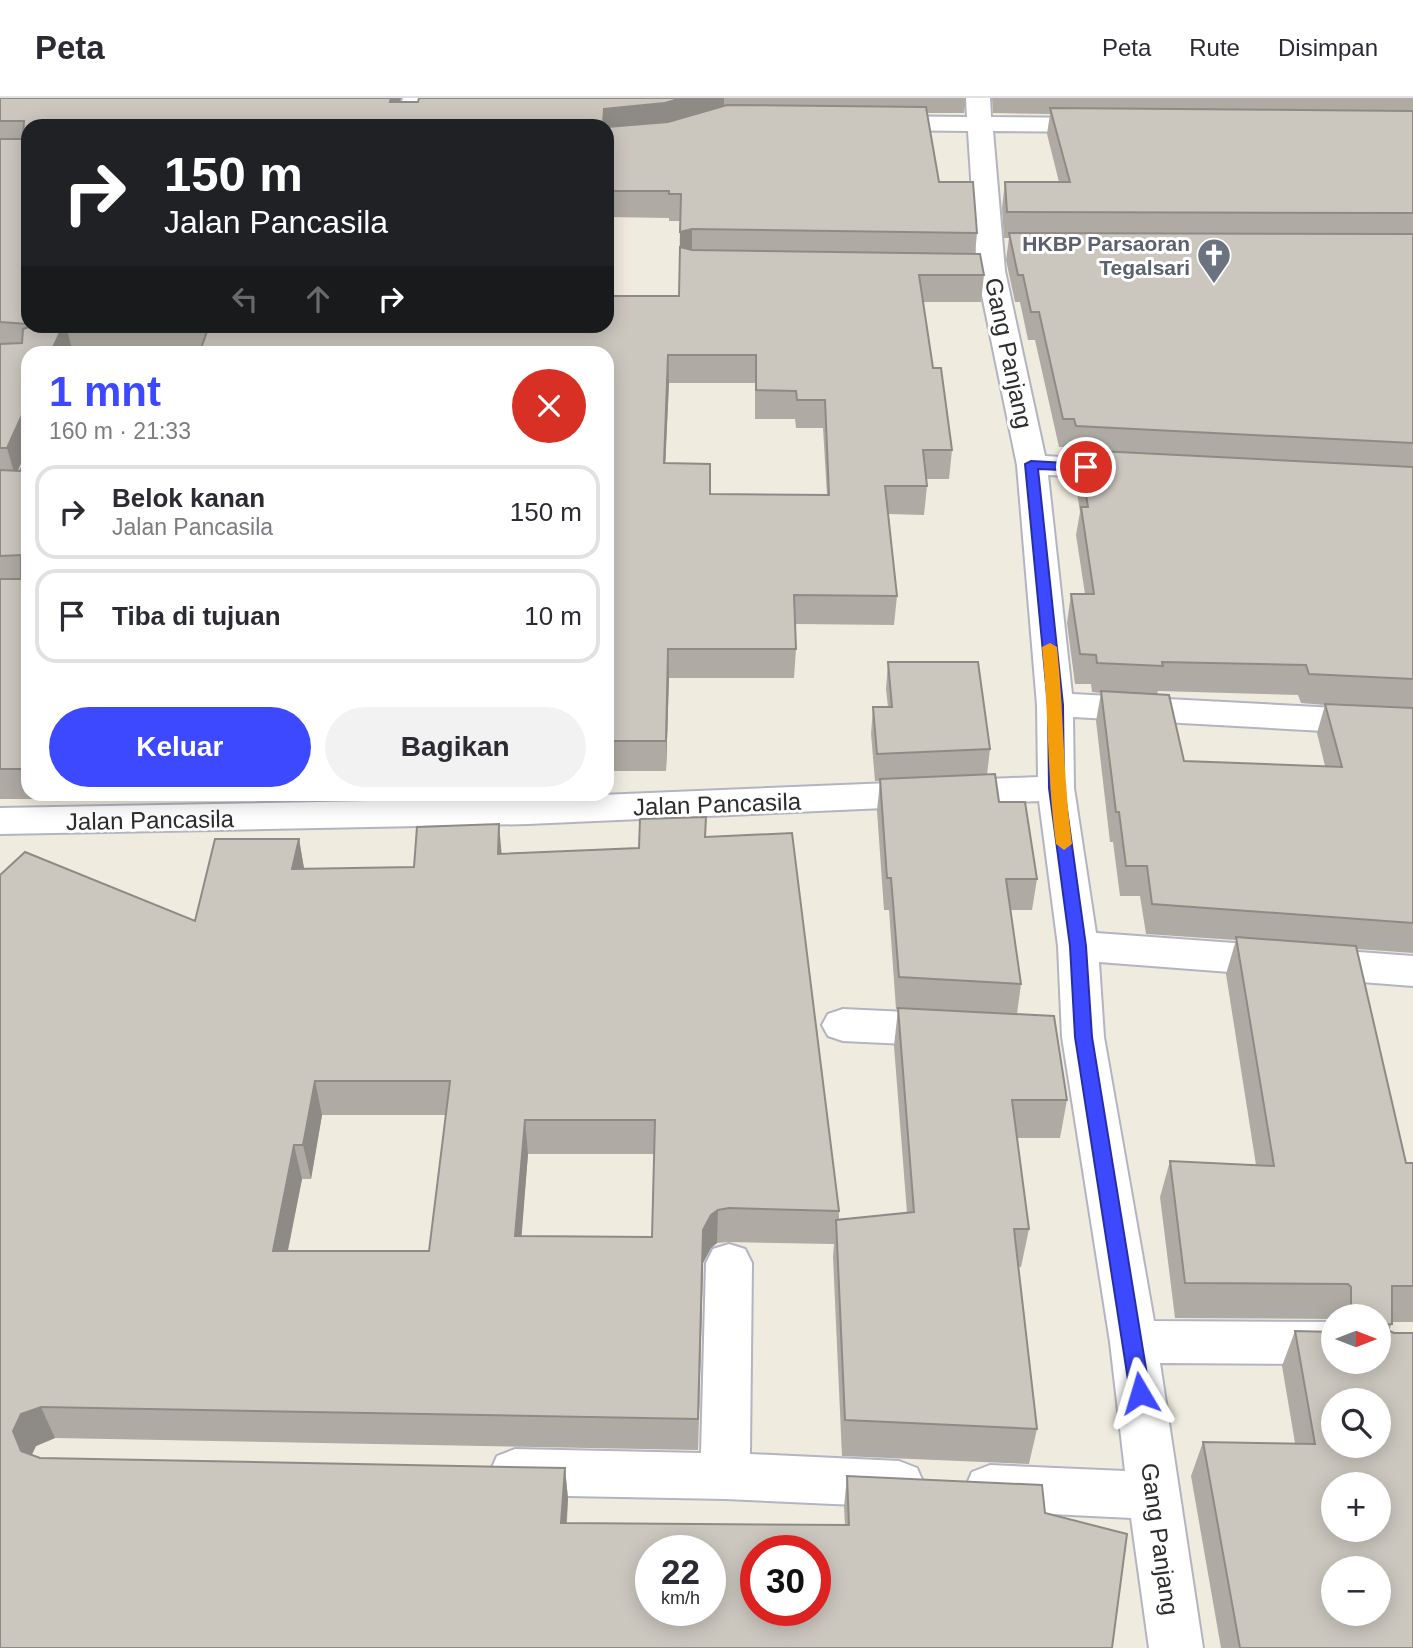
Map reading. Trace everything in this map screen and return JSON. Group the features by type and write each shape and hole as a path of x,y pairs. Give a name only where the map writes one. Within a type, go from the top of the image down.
{"street":[{"path":"854,122 979,111 1119,125"},
{"name":"Gang Panjang","path":"979,111 990,260 1031,464 1055,705 1056,788 1078,946 1083,1037 1134,1342 1175,1648"},
{"path":"1031,464 1154,471"},
{"path":"1055,705 1413,724"},
{"name":"Jalan Pancasila","path":"0,821 224,807 885,799 1056,788"},
{"path":"1078,946 1413,971"},
{"path":"843,1025 990,1032"},
{"path":"1043,1035 1083,1037"},
{"path":"725,1476 729,1263"},
{"path":"1134,1342 1321,1343"},
{"path":"474,1471 725,1476 1153,1496"}],"building":[{"path":"0,98 391,98 390,102 418,102 419,98 682,98 665,103 604,109 603,119 0,121"},
{"path":"727,105 926,107 939,182 973,182 977,233 692,229 680,232 681,194 669,194 669,191 614,191 614,126 668,122"},
{"path":"1050,108 1413,111 1413,213 1007,212 1005,182 1070,182"},
{"path":"0,139 21,139 21,324 0,322"},
{"path":"1009,233 1413,234 1413,443 1076,426 1074,419 1063,419 1039,312 1031,312 1023,275 1018,275"},
{"path":"680,247 692,250 980,254 984,275 919,275 933,368 941,368 952,450 923,450 927,486 885,486 897,596 794,595 796,649 668,649 666,741 614,741 614,346 202,346 206,333 614,333 614,296 679,296","holes":["668,355 756,355 756,390 796,391 797,400 825,400 829,495 710,494 710,464 664,463"]},
{"path":"23,333 60,333 54,346 21,346 21,417 7,448 0,448 0,344 22,343"},
{"path":"1079,450 1413,467 1413,679 1309,674 1306,665 1162,662 1163,666 1097,663 1096,655 1080,654 1071,594 1094,594 1081,507 1088,507"},
{"path":"21,469 21,555 0,556 0,470"},
{"path":"0,579 21,579 21,769 0,769"},
{"path":"888,662 978,662 990,749 877,754 873,707 892,707"},
{"path":"1101,691 1169,695 1184,761 1342,767 1325,704 1413,708 1413,923 1152,904 1147,866 1126,866 1119,812 1116,812"},
{"path":"995,774 999,802 1025,802 1037,879 1006,879 1021,984 899,977 891,878 887,878 880,779"},
{"path":"706,817 705,837 792,833 839,1211 729,1208 718,1210 711,1215 703,1230 698,1419 41,1407 21,1414 13,1431 21,1451 40,1458 565,1468 561,1523 849,1525 847,1476 1042,1485 1045,1513 1127,1534 1112,1648 0,1648 0,875 25,852 195,921 215,839 299,839 292,869 414,867 417,827 499,824 498,854 639,848 640,819","holes":["315,1081 450,1081 429,1251 273,1251 294,1145 303,1145","525,1120 655,1120 652,1237 515,1236"]},
{"path":"1236,937 1356,946 1406,1163 1413,1163 1413,1286 1392,1286 1392,1324 1391,1304 1351,1304 1351,1287 1348,1284 1185,1283 1170,1161 1274,1166"},
{"path":"898,1008 1054,1016 1067,1100 1012,1100 1029,1229 1014,1229 1037,1429 845,1420 836,1220 914,1212"},
{"path":"1295,1331 1321,1332 1321,1374 1391,1374 1391,1332 1413,1333 1413,1648 1240,1648 1203,1442 1315,1444"}],"slow traffic":[{"path":"1050,647 1055,705 1056,788 1064,844"}],"place":[{"name":"HKBP Parsaoran Tegalsari","path":"1214,285"}],"route":[{"path":"1086,467 1031,464 1055,705 1056,788 1078,946 1083,1037 1134,1342 1140,1393"}]}
